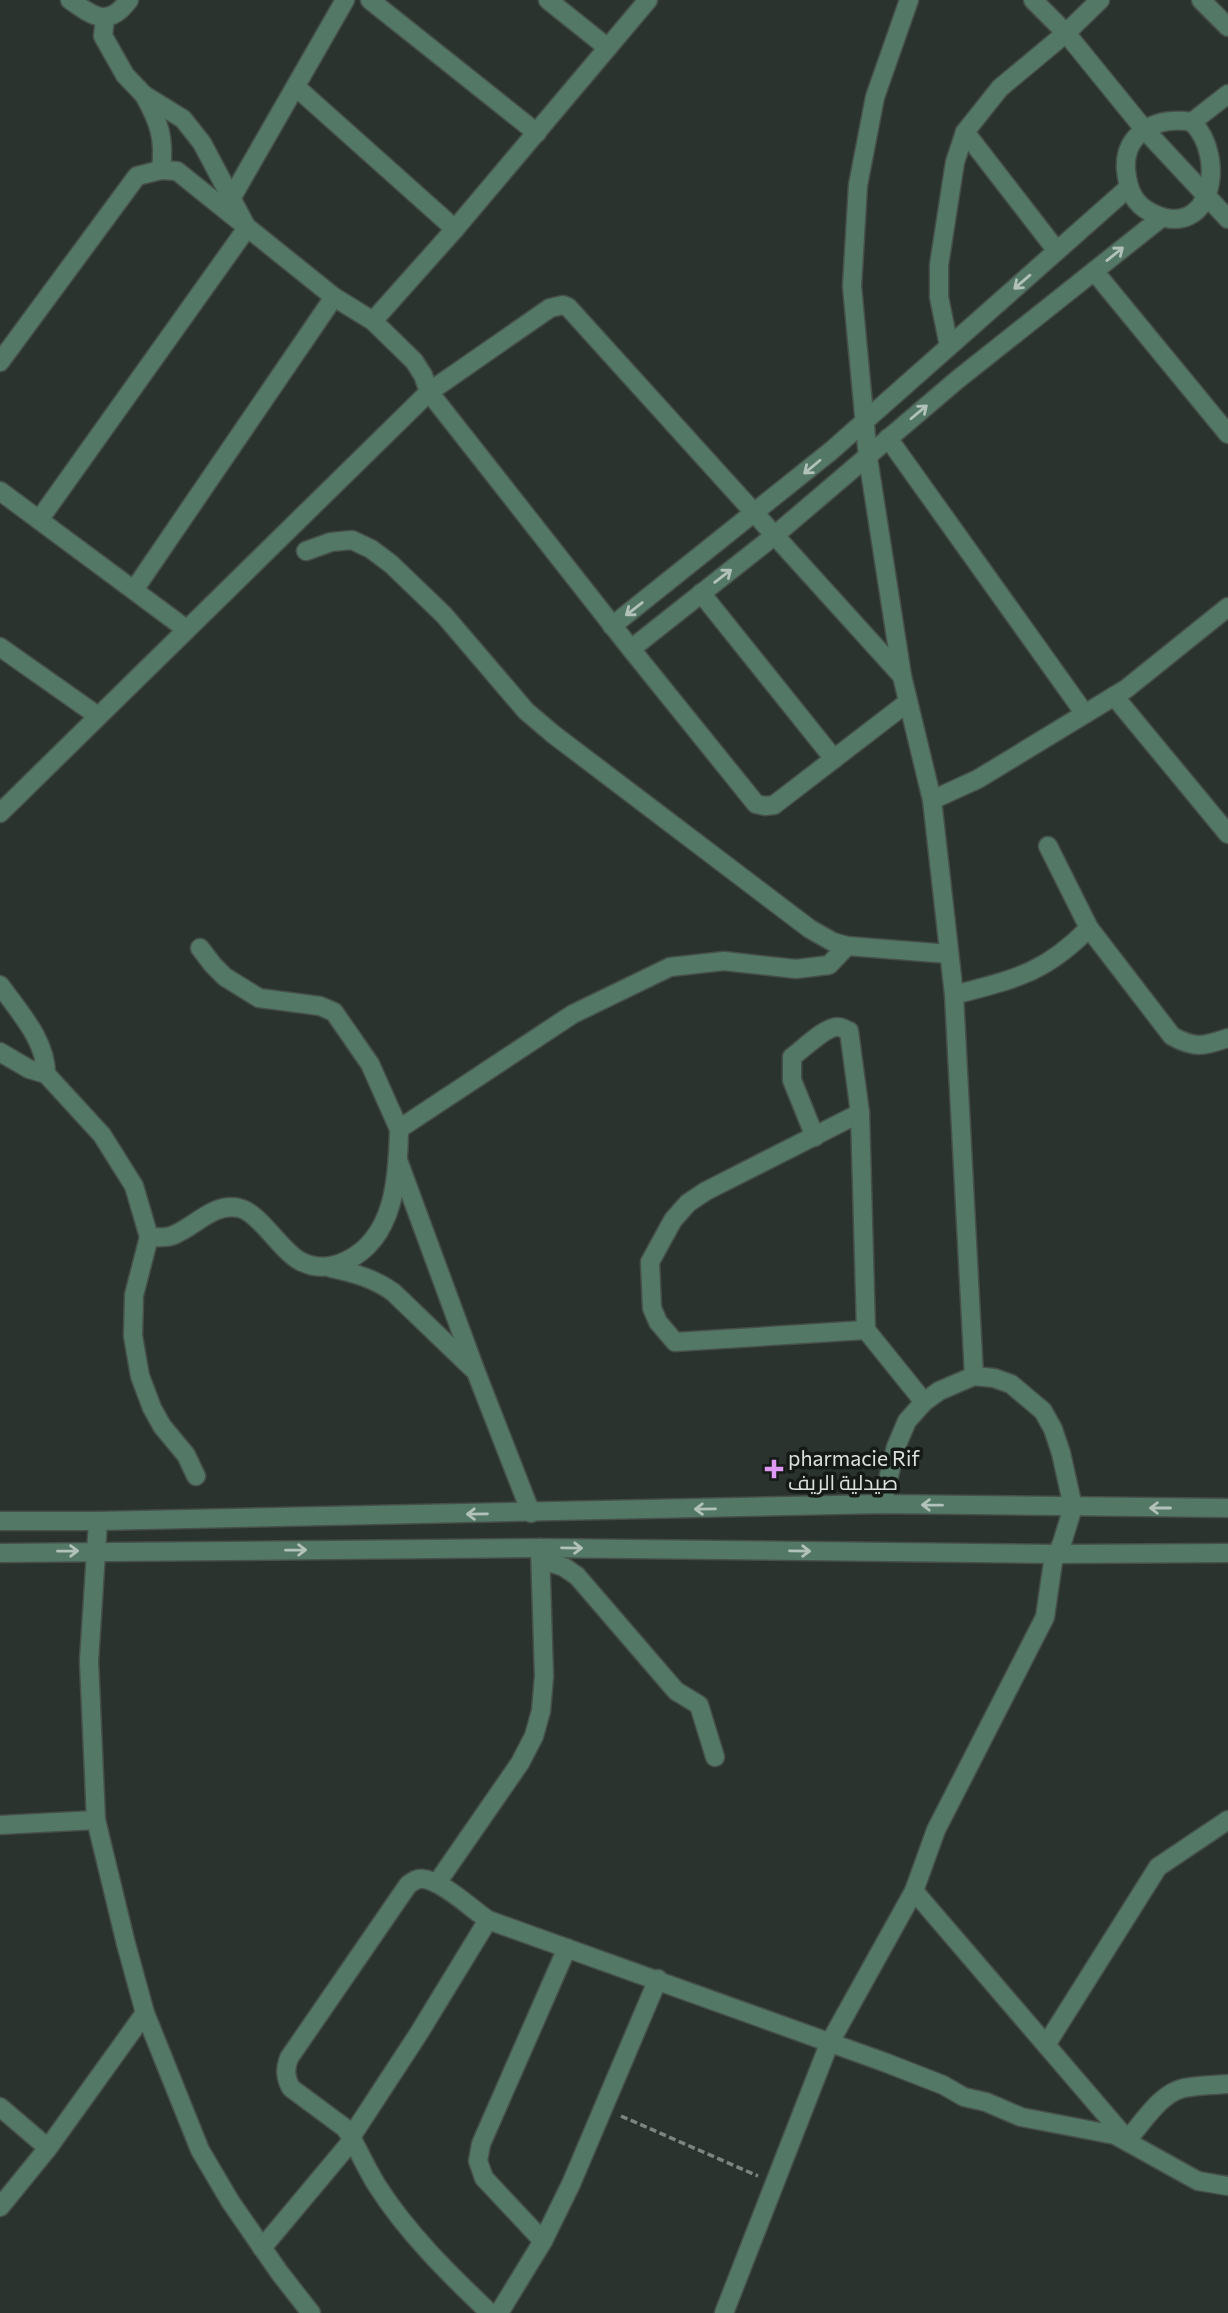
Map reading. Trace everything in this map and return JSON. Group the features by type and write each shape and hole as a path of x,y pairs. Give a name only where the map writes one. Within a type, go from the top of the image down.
{"street":[{"path":"70,0 92,16 105,18 115,15 129,0"},
{"path":"232,197 345,0"},
{"path":"370,0 537,133"},
{"path":"548,0 608,48"},
{"path":"373,321 455,229 648,0"},
{"path":"909,0 875,97 858,185 852,286 868,458 902,676 932,800 954,995 974,1376"},
{"path":"1033,0 1066,33 1144,129 1228,219"},
{"path":"949,346 939,297 940,265 954,162 965,132 1000,88 1066,33 1100,0"},
{"path":"1201,0 1228,27"},
{"path":"105,18 103,36 125,75 144,94 183,119 202,143 247,228"},
{"path":"296,87 455,229"},
{"path":"144,94 159,125 162,139 161,170"},
{"path":"1192,122 1228,94"},
{"path":"1167,120 1192,122 1206,129 1226,155 1222,189 1212,203 1198,214 1180,219 1161,218 1145,209 1128,188 1125,160 1132,143 1144,129 1167,120"},
{"path":"965,132 1057,251"},
{"path":"0,362 137,176 161,170 177,172 334,297 373,321 414,361 429,392 612,626 756,804 774,805 908,702"},
{"path":"612,626 755,514 864,423 1128,188"},
{"path":"631,649 774,536 868,458 888,438 1161,218"},
{"path":"39,520 247,228"},
{"path":"1094,271 1227,429"},
{"path":"134,590 334,297"},
{"path":"0,813 429,392 550,309 563,305 568,307 902,676"},
{"path":"888,438 1084,714"},
{"path":"0,491 186,629"},
{"path":"306,551 331,542 352,540 371,549 391,564 444,615 526,711 810,929 847,946 949,954"},
{"path":"701,593 834,759"},
{"path":"932,800 978,779 1114,696 1228,607"},
{"path":"0,647 98,716"},
{"path":"1114,696 1228,834"},
{"path":"1048,846 1089,928 1172,1036 1188,1045 1205,1045 1228,1038"},
{"path":"954,995 1030,973 1053,961 1089,928"},
{"path":"399,1129 573,1014 670,967 724,961 796,969 828,965 847,946"},
{"path":"200,948 225,977 259,998 320,1006 334,1012 370,1064 399,1129 398,1160 390,1203 379,1235 356,1256 331,1268"},
{"path":"0,985 34,1033 46,1059 46,1074"},
{"path":"815,1137 792,1080 792,1057 833,1027 840,1026 849,1031 860,1113 866,1329 924,1402"},
{"path":"0,1052 29,1069 46,1074 91,1122 120,1160 134,1186 149,1237 134,1295 133,1336 138,1363 152,1408 162,1426 186,1455 195,1476"},
{"path":"860,1113 706,1191 688,1203 666,1231 650,1262 652,1308 658,1322 675,1342 866,1329"},
{"path":"398,1160 531,1513"},
{"path":"149,1237 171,1236 215,1211 228,1207 242,1208 299,1261 369,1278 393,1292 476,1372"},
{"path":"724,2313 829,2044 914,1891 936,1830 1045,1617 1049,1585 1073,1507 1057,1441 1043,1411 1011,1384 994,1378 974,1376 939,1391 924,1402 907,1421 896,1447 882,1504"},
{"path":"0,1521 531,1513 882,1504 1228,1508"},
{"path":"19,1521 9,1552 96,1550 1057,1555 1228,1553"},
{"path":"98,1521 89,1661 96,1820 126,1944 145,2013 200,2150 262,2248 311,2313"},
{"path":"540,1554 577,1576 676,1691 699,1705 715,1757"},
{"path":"438,1883 520,1763 534,1735 541,1711 544,1676 540,1554"},
{"path":"0,1825 96,1820"},
{"path":"1046,2045 1158,1867 1228,1820"},
{"path":"490,2313 451,2276 416,2237 376,2184 345,2128 291,2088 286,2080 289,2058 408,1885 416,1880 424,1878 438,1883 488,1920 884,2062 1012,2114 1092,2129 1127,2140"},
{"path":"914,1891 1127,2140 1151,2157 1198,2181 1228,2186"},
{"path":"262,2248 349,2144 488,1920"},
{"path":"543,2241 484,2178 478,2161 481,2144 567,1948"},
{"path":"499,2313 543,2241 570,2184 657,1979"},
{"path":"0,2207 48,2148 145,2013"},
{"path":"1127,2140 1167,2096 1176,2091 1228,2084"},
{"path":"0,2107 48,2148"}],"path":[{"path":"603,2108 775,2183"}],"place":[{"name":"pharmacie Rif صيدلية الريف","path":"774,1469"}]}
